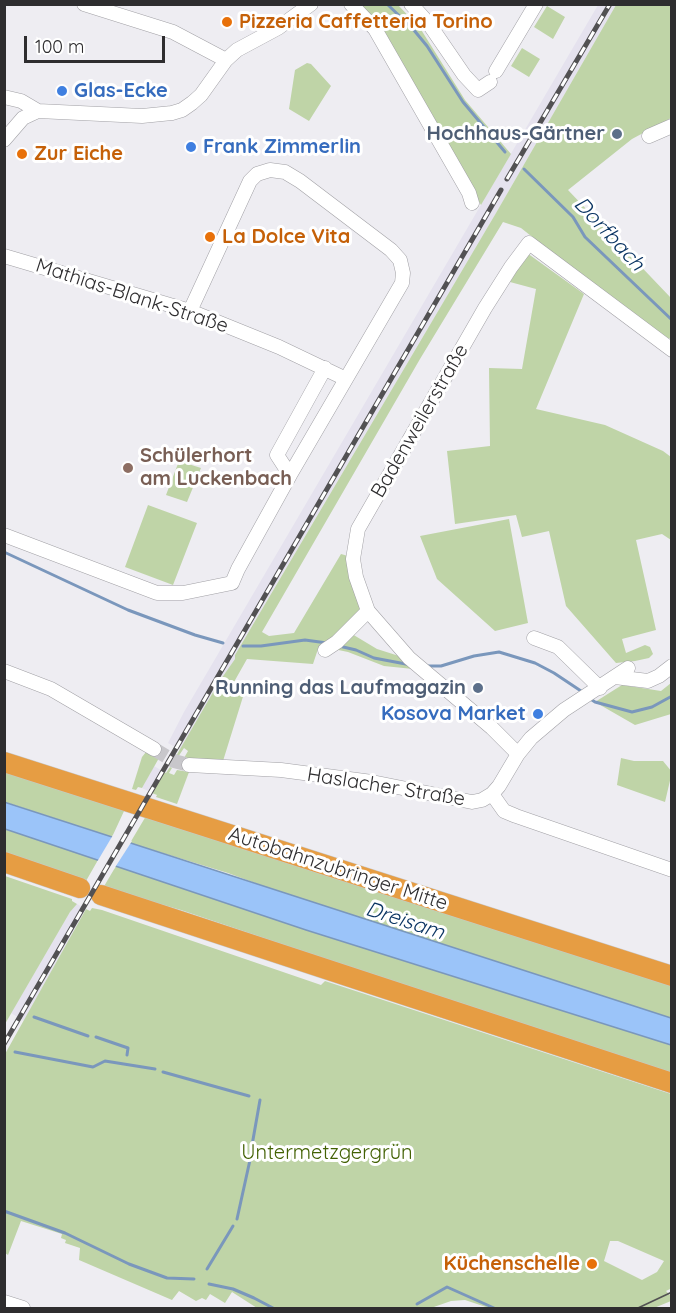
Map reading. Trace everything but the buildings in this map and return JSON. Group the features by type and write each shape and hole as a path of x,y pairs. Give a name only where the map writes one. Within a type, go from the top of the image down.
{"highway":[{"name":"Autobahnzubringer Mitte","path":"4,762 672,976"},
{"path":"4,862 80,888"},
{"path":"101,895 672,1083"}],"street":[{"path":"84,4 173,32 226,60"},
{"path":"4,140 22,118 38,111 142,116 172,113 192,104 226,60 237,50 278,28 311,4"},
{"path":"351,4 375,29 469,193 472,203"},
{"path":"411,4 429,24 464,75 488,81 536,4"},
{"path":"4,97 21,101 38,111"},
{"path":"649,136 672,126"},
{"path":"4,535 149,591 183,593 232,583 290,475 402,283 404,273 400,260 374,237 285,172 270,170 257,174 250,181 190,311"},
{"name":"Badenweilerstraße","path":"518,754 492,728 410,660 368,611 356,577 353,559 358,529 485,308 529,243 672,350"},
{"name":"Mathias-Blank-Straße","path":"4,256 190,311 346,379"},
{"path":"290,475 277,455 325,368"},
{"path":"331,647 368,611"},
{"path":"534,638 558,647 590,694"},
{"path":"615,676 648,681 672,666"},
{"path":"492,794 531,738 564,710 628,668"},
{"path":"4,671 59,693 154,748"},
{"name":"Haslacher Straße","path":"189,765 281,770 321,775 372,782 472,802 482,800 492,794 504,811 672,870"},
{"path":"4,1302 23,1308"}],"shaded area":[{"path":"598,5 616,5 180,750 168,743 184,712"},
{"path":"154,766 164,772 152,793 142,788"},
{"path":"77,904 86,909 24,1021 11,1013 70,912"}],"green space":[{"path":"356,5 398,5 420,28 465,100 511,154 481,205 378,26"},
{"path":"616,5 671,5 671,118 632,139 568,190 671,298 671,337 667,341 633,317 521,228 503,222 420,359 262,632 269,636 294,633 341,554 348,556 364,608 352,634 377,649 399,656 413,669 384,666 348,652 319,646 313,664 247,659 234,682 246,687 223,761 184,758 188,751 184,748 178,757 176,756 235,659 235,655"},
{"path":"547,6 565,17 553,39 534,27"},
{"path":"522,48 540,59 529,77 511,66"},
{"path":"307,63 311,64 331,86 309,121 289,109 295,70"},
{"path":"527,253 584,294 536,409 605,425 663,451 671,457 671,540 662,534 636,540 656,630 622,639 626,653 645,645 650,647 653,654 649,658 616,663 566,606 549,531 522,537 516,515 455,524 447,451 490,446 489,368 522,369 536,289 510,282"},
{"path":"179,461 201,468 187,502 166,495"},
{"path":"148,505 197,523 173,585 125,567"},
{"path":"509,519 528,623 495,631 437,579 420,536"},
{"path":"671,683 671,714 635,725 595,702 622,685 661,691"},
{"path":"146,752 159,758 142,788 132,789 142,757"},
{"path":"621,758 634,761 663,761 672,772 665,802 617,785"},
{"path":"170,767 172,768 169,773 174,775 177,770 189,772 177,804 156,797 157,795 152,793 164,772 166,773"},
{"path":"5,770 125,809 112,837 5,802"},
{"path":"146,816 671,984 671,1018 130,843"},
{"path":"4,829 98,860 86,881 5,855"},
{"path":"116,866 306,930 671,1045 671,1076 181,910 103,888"},
{"path":"5,876 72,899 77,904 70,912 5,1024"},
{"name":"Untermetzgergrün","path":"92,908 102,910 321,985 325,981 671,1094 672,1288 666,1291 671,1296 671,1301 654,1308 489,1308 465,1300 451,1301 431,1308 257,1308 232,1292 225,1303 210,1294 206,1300 202,1298 196,1301 179,1291 172,1300 79,1260 80,1248 65,1243 66,1240 61,1238 62,1234 21,1221 8,1255 5,1253 5,1054 86,909 90,911","holes":["610,1241 618,1241 664,1261 657,1272 642,1280 604,1261"]}],"water":[{"name":"Dreisam","path":"4,802 671,1018 671,1045 306,930 5,829"}],"pier":[{"path":"113,835 132,841 114,869 97,862"}],"waterway":[{"name":"Dorfbach","path":"387,4 427,46 463,102 505,152"},
{"name":"Dorfbach","path":"524,169 573,217 585,237 672,320"},
{"path":"4,552 128,610 223,643"},
{"path":"243,646 305,640 327,643"},
{"path":"339,646 374,658 411,665"},
{"path":"426,666 441,666 474,656 499,652 535,663 584,693"},
{"path":"589,698 595,702 632,712 652,707 672,696"},
{"path":"34,1017 88,1036"},
{"path":"96,1037 128,1048 127,1055"},
{"path":"15,1052 93,1067 105,1061 155,1069"},
{"path":"163,1072 249,1096"},
{"path":"251,1151 260,1100"},
{"path":"237,1219 250,1160"},
{"path":"4,1211 65,1233 129,1264 167,1278 194,1279"},
{"path":"207,1269 233,1226"},
{"path":"209,1284 233,1289 273,1308"},
{"path":"417,1304 447,1287 494,1308"}],"tunnel":[{"path":"154,749 174,761 189,765"}],"tram line":[{"path":"638,1308 672,1292"}],"railway":[{"path":"507,179 610,4"},
{"path":"4,1044 501,190"}],"place":[{"name":"Pizzeria Caffetteria Torino","path":"227,22"},
{"name":"Glas-Ecke","path":"62,91"},
{"name":"Hochhaus-Gärtner","path":"617,134"},
{"name":"Frank Zimmerlin","path":"191,147"},
{"name":"Zur Eiche","path":"22,154"},
{"name":"La Dolce Vita","path":"210,237"},
{"name":"Schülerhort am Luckenbach","path":"128,468"},
{"name":"Running das Laufmagazin","path":"478,688"},
{"name":"Kosova Market","path":"538,714"},
{"name":"Küchenschelle","path":"592,1264"}]}
